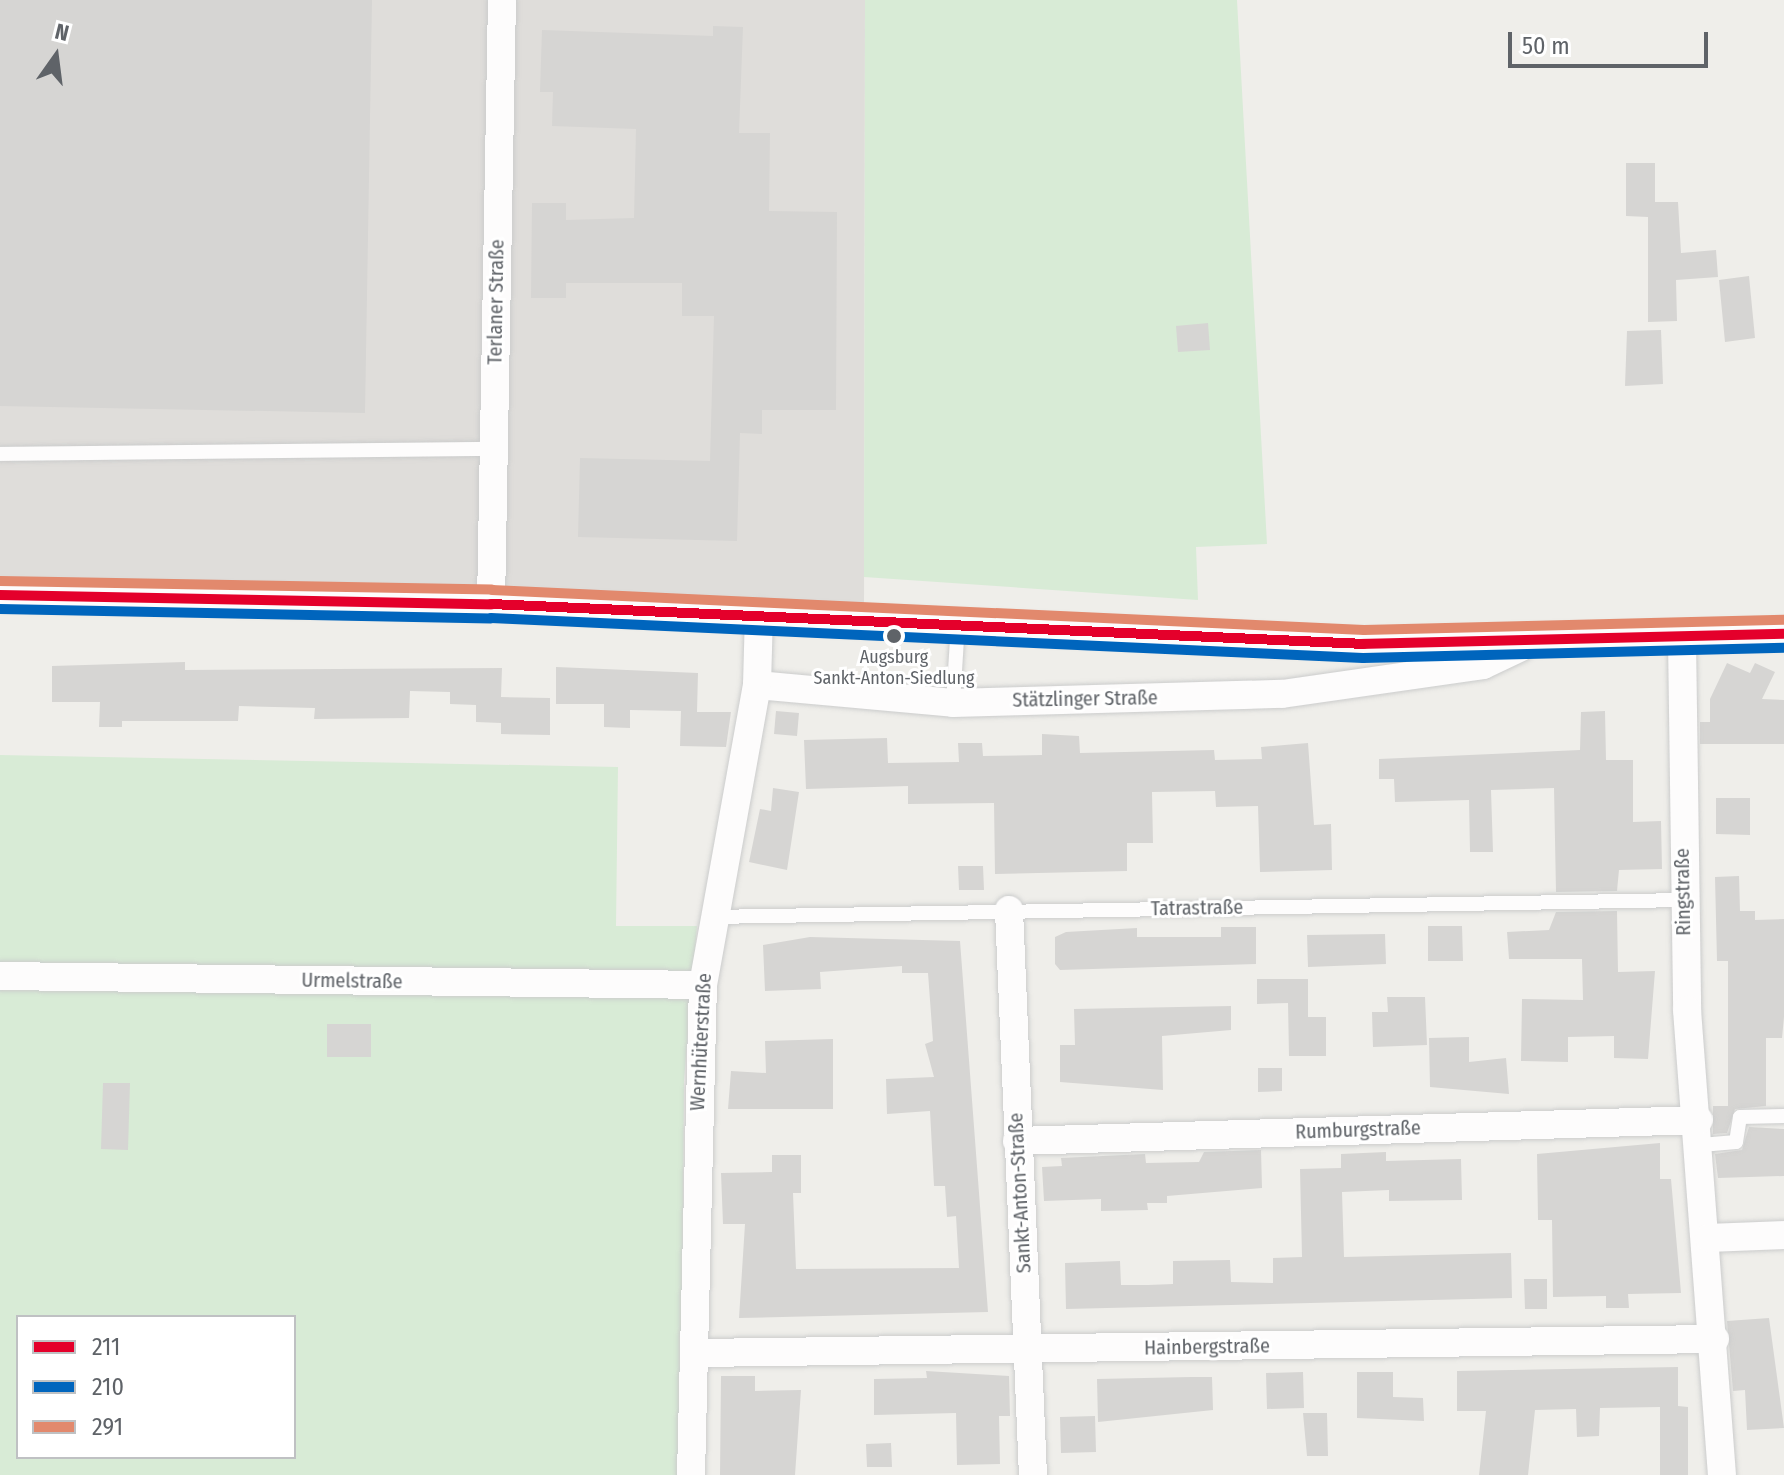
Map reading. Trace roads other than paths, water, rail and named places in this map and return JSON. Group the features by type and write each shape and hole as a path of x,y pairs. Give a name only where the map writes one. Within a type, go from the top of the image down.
{"street":[{"name":"Terlaner Straße","path":"491,604 502,0"},
{"name":"Stätzlinger Straße","path":"0,595 491,604 1364,644 1529,644 1784,634"},
{"name":"Wernhüterstraße","path":"691,1475 698,1353 703,985 711,917 757,685 759,614"},
{"name":"Ringstraße","path":"1682,639 1683,900 1709,1238 1722,1475"},
{"path":"1364,644 1366,683"},
{"name":"Stätzlinger Straße","path":"757,685 953,703 1282,694 1483,665 1529,644"},
{"name":"Sankt-Anton-Straße","path":"1009,910 1033,1475"},
{"name":"Urmelstraße","path":"0,976 703,985"},
{"name":"Rumburgstraße","path":"1017,1141 1700,1132"},
{"path":"1709,1238 1784,1235"},
{"name":"Hainbergstraße","path":"698,1353 1715,1339"}],"lane":[{"path":"0,454 493,449"},
{"path":"953,703 958,623"},
{"name":"Tatrastraße","path":"711,917 1683,900"},
{"path":"1700,1132 1736,1142 1740,1117 1784,1116"}],"place":[{"name":"Augsburg Sankt-Anton-Siedlung","path":"894,636"}]}
